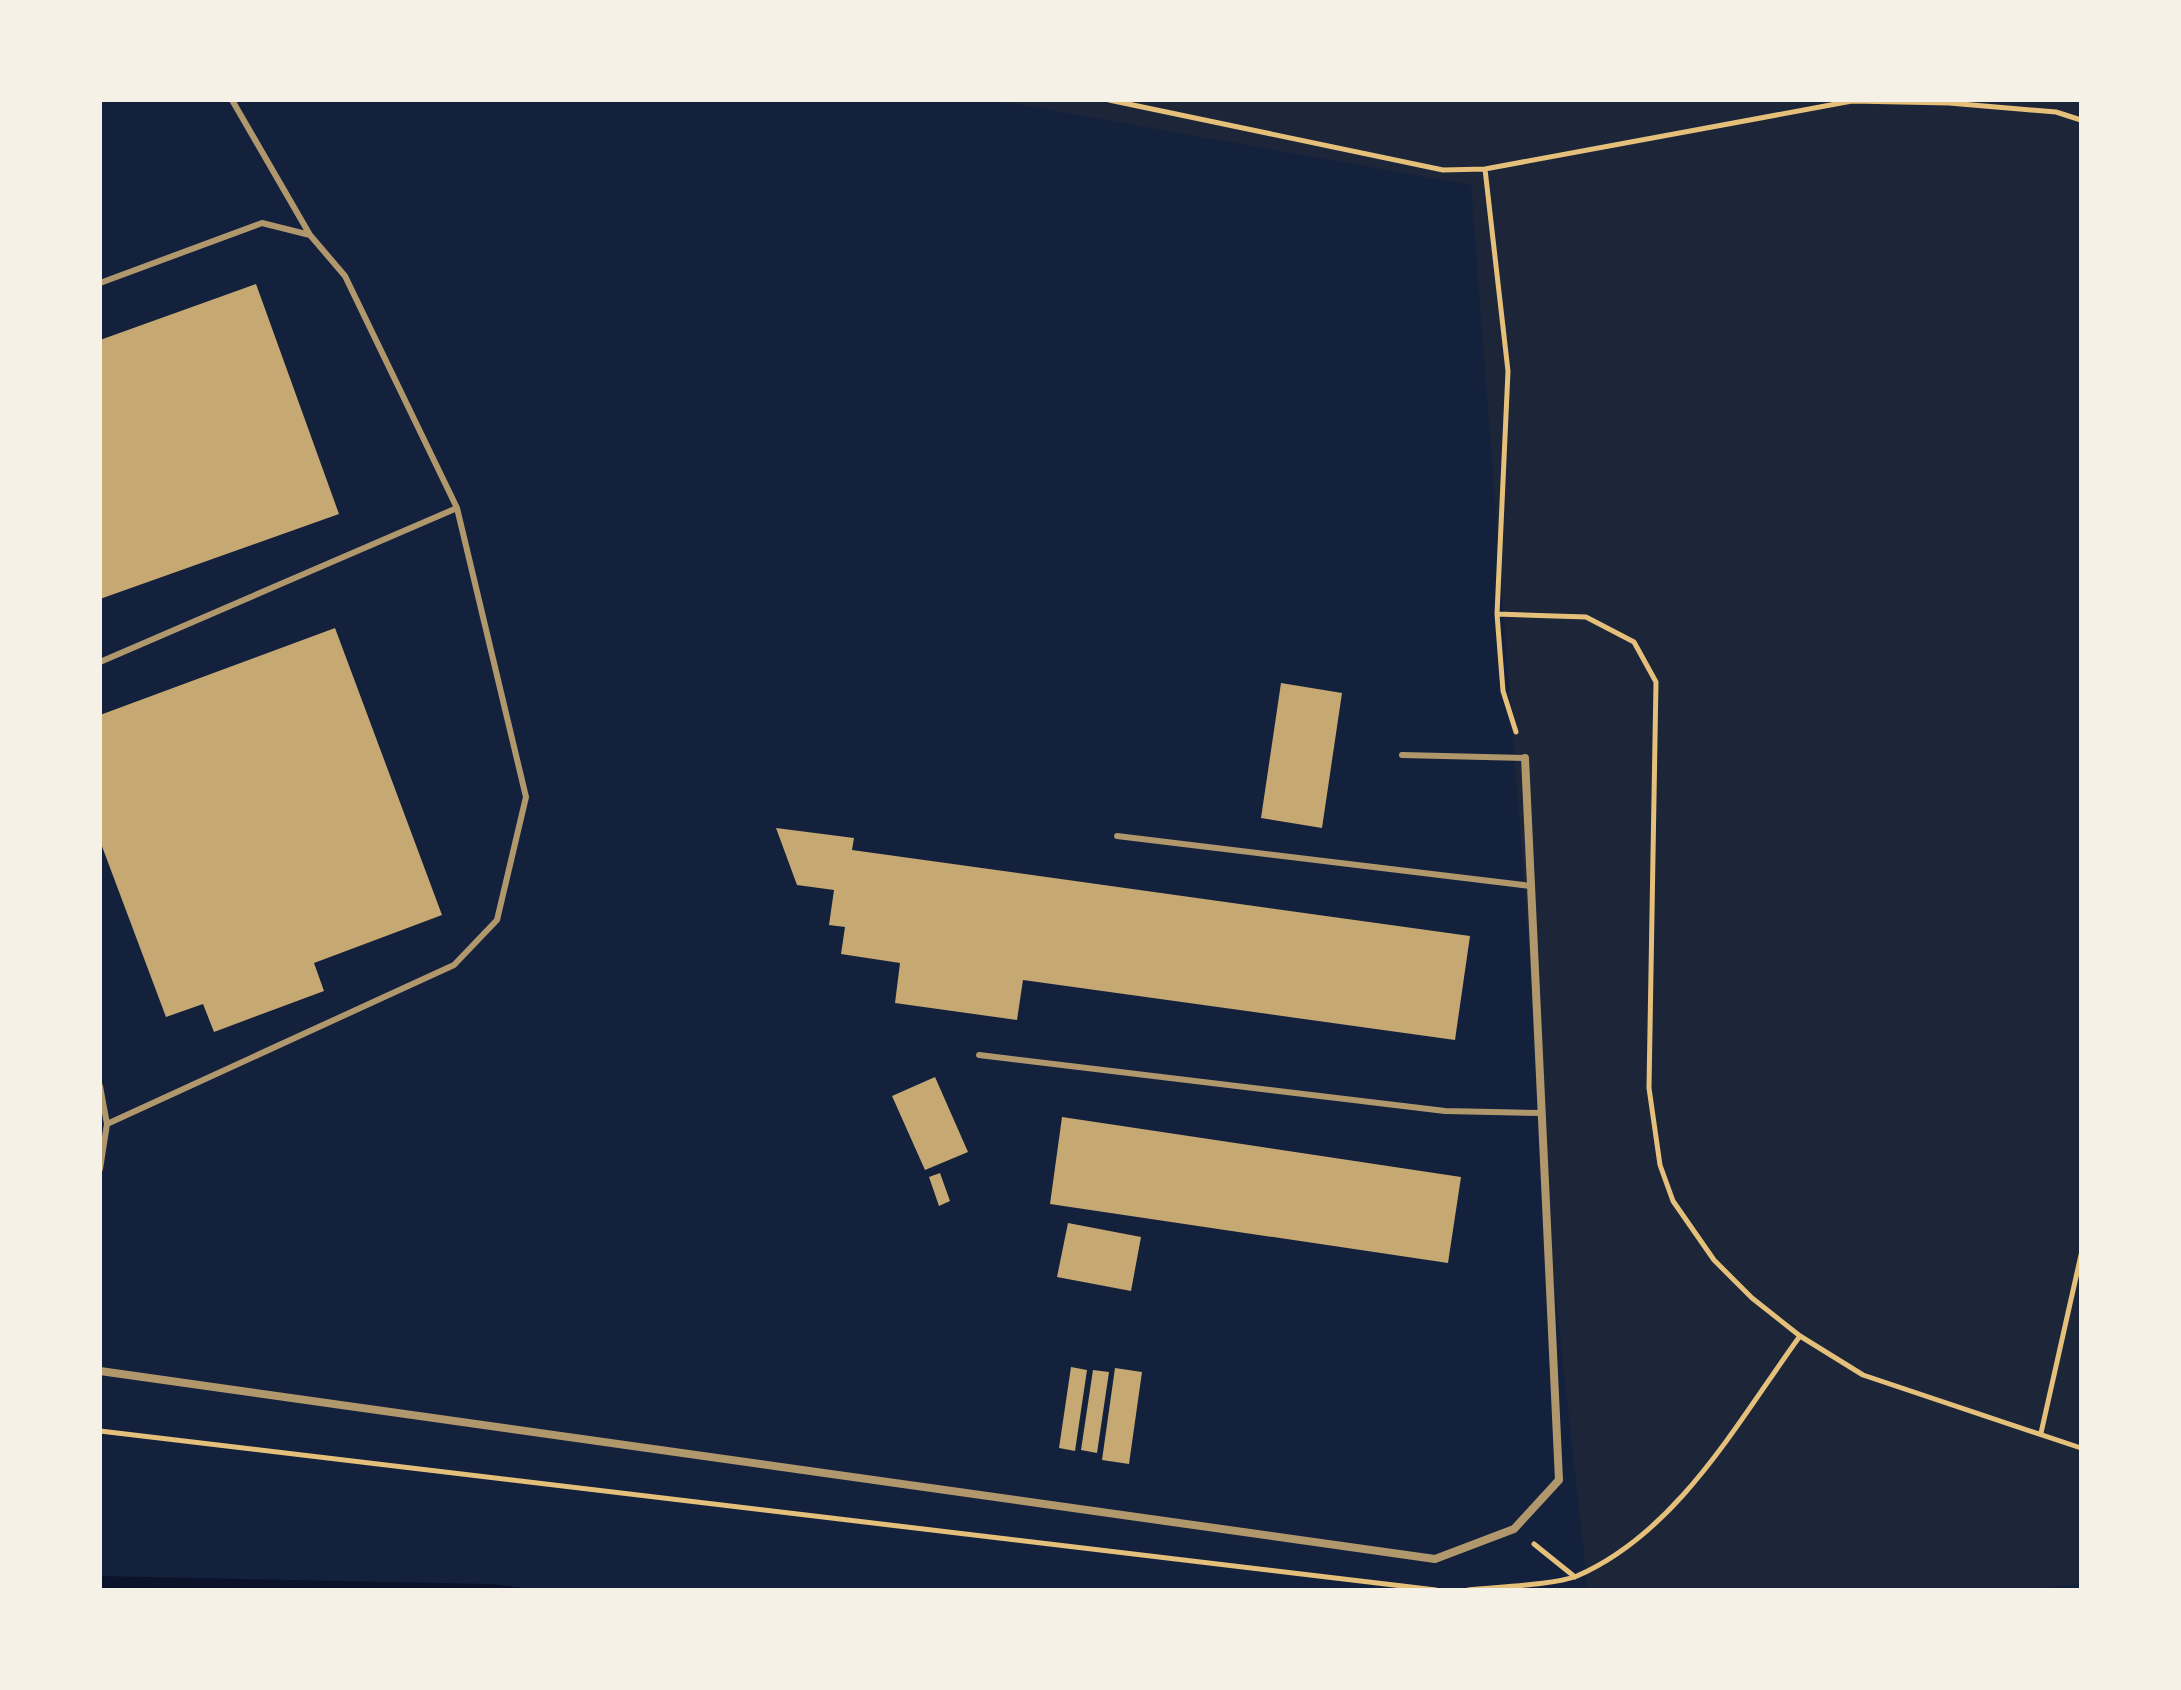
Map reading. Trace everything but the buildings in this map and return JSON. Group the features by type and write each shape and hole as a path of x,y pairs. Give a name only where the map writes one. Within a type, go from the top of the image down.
{"street":[{"path":"100,1371 1435,1559 1514,1529 1559,1480 1525,758"}],"lane":[{"path":"107,1124 454,965 497,920 526,797 457,508 345,276 310,235 232,100"},
{"path":"100,283 262,223 310,235"},
{"path":"100,662 457,508"},
{"path":"1402,755 1525,758"},
{"path":"1117,836 1531,886"},
{"path":"979,1055 1445,1111 1542,1113"},
{"path":"100,1086 107,1124 100,1169"}],"path":[{"path":"1109,100 1443,170 1485,169 1852,101 1964,104 2056,112 2081,120"},
{"path":"1485,169 1508,371 1497,614 1503,691 1525,758"},
{"path":"1497,614 1586,617 1634,642 1656,682 1649,1088 1660,1165 1673,1201 1714,1260 1752,1298 1800,1336 1863,1375 2081,1448"},
{"path":"2041,1433 2081,1255"},
{"path":"1468,1590 1575,1577 1632,1543 1687,1491 1800,1336"},
{"path":"100,1431 1436,1590"},
{"path":"1514,1529 1575,1577"}],"shaded area":[{"path":"993,100 2081,100 2081,1584 2016,1590 1588,1590 1555,1290 1471,185"},
{"path":"100,1576 491,1584 540,1590 100,1590"}]}
